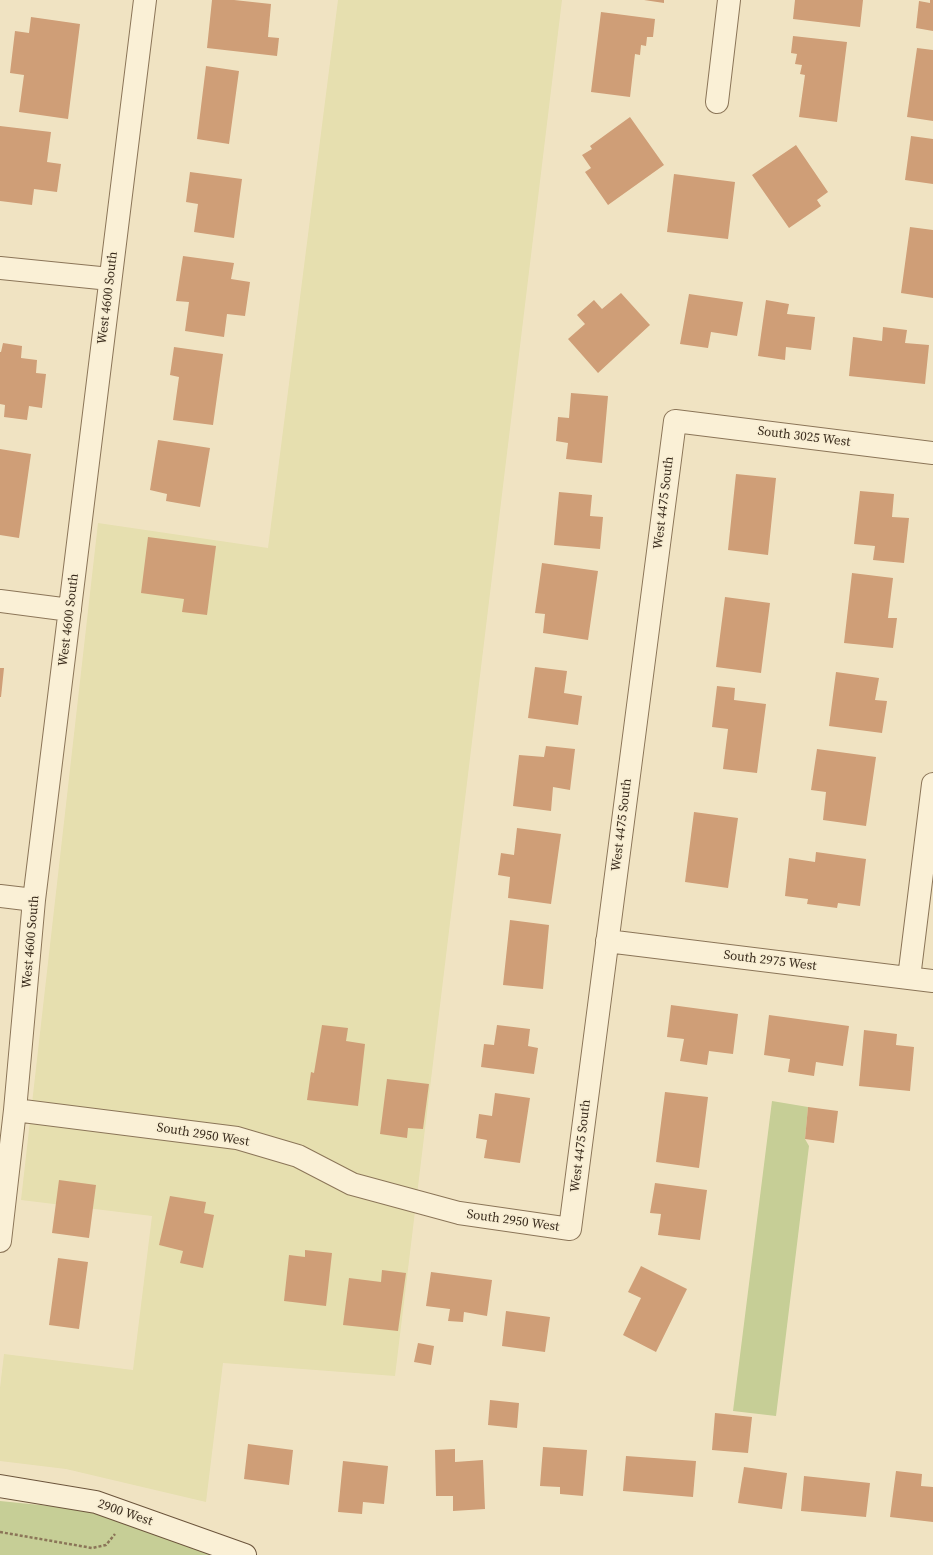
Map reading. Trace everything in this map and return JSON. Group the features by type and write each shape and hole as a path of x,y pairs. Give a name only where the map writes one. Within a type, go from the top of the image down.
{"street":[{"name":"West 4600 South","path":"0,1241 15,1110 34,900 145,0"},
{"path":"717,102 729,0"},
{"path":"0,268 110,280"},
{"name":"South 3025 West","path":"675,420 933,453"},
{"name":"West 4475 South","path":"570,1228 675,420"},
{"path":"0,601 70,610"},
{"path":"909,978 933,784"},
{"path":"0,896 34,900"},
{"name":"South 2975 West","path":"607,941 933,981"},
{"name":"South 2950 West","path":"15,1110 237,1138 298,1156 352,1184 459,1213 570,1228"},
{"name":"2900 West","path":"0,1486 96,1502 245,1555"}],"path":[{"path":"0,1532 92,1548 106,1544 119,1528"}],"shaded area":[{"path":"338,0 562,0 395,1376 223,1363 206,1502 66,1469 0,1461 0,1388 4,1354 133,1370 152,1216 21,1200 98,523 268,548"}],"green space":[{"path":"772,1101 808,1107 805,1139 809,1146 776,1416 733,1411"},
{"path":"0,1501 90,1510 217,1555 0,1555"}],"building":[{"path":"212,0 234,0 271,4 268,37 279,38 277,56 207,48"},
{"path":"644,0 664,0 664,3"},
{"path":"795,0 863,0 860,27 793,19"},
{"path":"930,0 933,0 933,31 916,28 919,1 930,3"},
{"path":"601,12 655,19 653,37 647,37 646,46 641,45 640,55 635,54 630,97 591,92"},
{"path":"31,17 80,24 68,119 19,112 24,75 10,73 15,31 29,33"},
{"path":"793,36 847,42 837,122 799,117 805,75 800,74 802,65 795,64 797,54 791,53"},
{"path":"917,48 933,50 933,121 907,117"},
{"path":"206,66 239,71 229,144 197,139"},
{"path":"630,117 664,165 608,205 585,172 591,168 582,155 592,149 590,146"},
{"path":"0,126 51,132 47,162 61,164 57,192 34,189 32,205 0,201"},
{"path":"911,136 933,139 933,184 905,180"},
{"path":"796,145 828,192 817,200 821,206 789,228 752,175"},
{"path":"190,172 242,179 234,238 194,232 198,204 186,202"},
{"path":"674,174 735,182 728,239 667,232"},
{"path":"910,227 933,230 933,298 901,293"},
{"path":"183,256 234,263 231,279 250,282 245,316 227,314 224,337 185,331 189,302 176,301"},
{"path":"621,293 650,325 598,373 568,339 585,324 577,315 594,300 602,309"},
{"path":"689,294 743,302 737,336 711,332 708,348 680,344"},
{"path":"766,300 789,304 787,314 815,317 811,350 786,347 785,360 758,356"},
{"path":"883,327 907,330 905,343 929,345 925,384 849,376 853,337 882,341"},
{"path":"3,343 22,346 21,358 37,360 36,373 46,374 42,408 29,406 27,420 4,417 5,405 0,404 0,352"},
{"path":"174,347 223,354 213,425 173,420 179,377 170,375"},
{"path":"571,393 608,396 602,463 566,459 568,443 556,441 558,417 569,418"},
{"path":"158,440 210,448 200,507 166,501 167,494 150,490"},
{"path":"0,449 31,454 19,538 0,535"},
{"path":"736,474 776,478 768,555 728,550"},
{"path":"860,491 894,494 892,517 909,518 904,563 873,560 875,546 854,544"},
{"path":"559,492 592,495 590,516 603,517 600,549 554,545"},
{"path":"148,537 216,546 207,615 182,612 184,599 141,593"},
{"path":"542,563 598,571 588,640 543,633 545,614 535,613"},
{"path":"852,573 893,578 888,618 897,618 893,648 844,643"},
{"path":"725,597 770,603 761,673 716,667"},
{"path":"535,667 567,671 564,693 582,696 578,725 528,718"},
{"path":"0,668 4,668 1,697 0,697"},
{"path":"836,672 879,678 875,700 887,701 882,733 829,726"},
{"path":"717,686 735,688 734,700 766,704 757,773 723,769 728,729 712,727"},
{"path":"546,746 575,749 570,790 553,787 551,811 513,806 519,755 544,757"},
{"path":"817,749 876,757 866,826 823,820 826,792 811,790"},
{"path":"694,812 738,818 728,888 685,882"},
{"path":"517,828 561,834 551,904 508,898 510,877 498,875 501,853 514,855"},
{"path":"816,852 866,859 860,906 838,903 837,908 807,904 808,899 785,896 789,858 815,862"},
{"path":"510,920 549,925 543,989 503,985"},
{"path":"671,1005 738,1014 733,1054 709,1051 707,1065 680,1061 684,1039 667,1037"},
{"path":"769,1015 849,1026 843,1066 816,1062 814,1076 788,1072 790,1059 764,1055"},
{"path":"322,1025 348,1028 346,1041 365,1044 358,1106 307,1100 311,1072 314,1073"},
{"path":"497,1025 530,1029 528,1046 538,1048 534,1074 481,1067 484,1044 494,1045"},
{"path":"864,1030 897,1034 896,1045 914,1047 910,1091 859,1086"},
{"path":"387,1079 429,1084 423,1129 408,1128 407,1138 380,1134"},
{"path":"665,1092 708,1097 699,1168 656,1162"},
{"path":"495,1093 530,1098 520,1163 484,1158 487,1140 476,1138 479,1114 492,1116"},
{"path":"808,1107 838,1111 834,1143 805,1139"},
{"path":"59,1180 96,1185 89,1238 52,1233"},
{"path":"655,1183 707,1190 700,1240 658,1235 661,1214 650,1213"},
{"path":"170,1196 206,1202 204,1213 214,1215 203,1268 180,1263 183,1251 159,1245"},
{"path":"305,1250 332,1253 326,1306 284,1301 289,1255 305,1257"},
{"path":"58,1258 88,1262 79,1329 49,1325"},
{"path":"641,1266 687,1289 656,1352 623,1335 641,1298 628,1292"},
{"path":"382,1270 406,1273 398,1331 343,1325 349,1278 381,1282"},
{"path":"431,1272 492,1280 487,1316 464,1312 463,1322 448,1321 450,1309 426,1306"},
{"path":"506,1311 550,1317 545,1352 502,1346"},
{"path":"418,1343 434,1346 431,1365 414,1362"},
{"path":"490,1400 519,1403 517,1428 488,1425"},
{"path":"715,1413 752,1417 748,1453 712,1450"},
{"path":"248,1444 293,1450 289,1485 244,1479"},
{"path":"543,1447 587,1450 583,1496 560,1494 560,1487 540,1486"},
{"path":"455,1449 455,1462 483,1460 485,1509 453,1511 453,1496 436,1496 435,1450"},
{"path":"626,1456 696,1461 693,1497 623,1491"},
{"path":"343,1461 388,1466 384,1504 363,1502 362,1514 338,1512"},
{"path":"744,1467 787,1473 782,1509 738,1503"},
{"path":"896,1471 922,1474 921,1486 933,1487 933,1522 890,1517"},
{"path":"804,1476 870,1483 866,1517 801,1511"}]}
